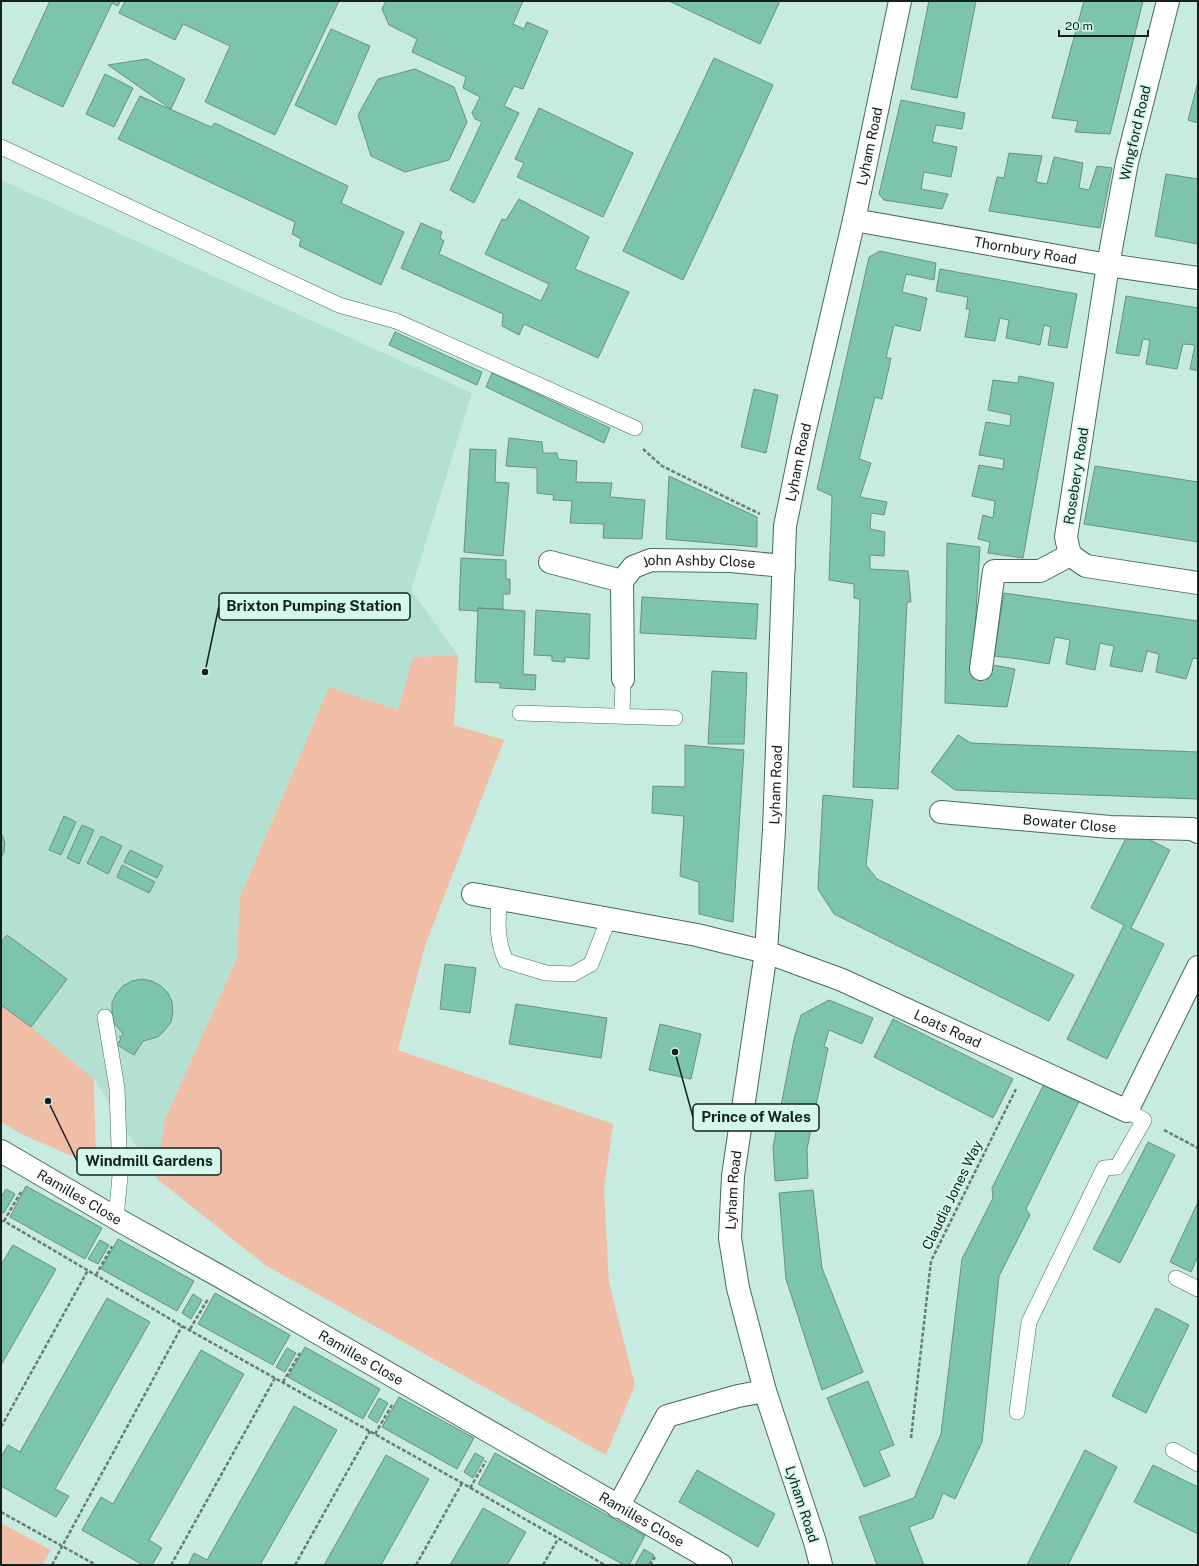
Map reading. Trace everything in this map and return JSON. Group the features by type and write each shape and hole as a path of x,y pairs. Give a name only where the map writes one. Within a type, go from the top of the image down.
{"street":[{"name":"Lyham Road","path":"821,1565 815,1542 765,1391 738,1288 730,1238 733,1176 766,952 774,823 785,526 803,438 854,220 899,1"},
{"name":"Wingford Road","path":"1108,266 1127,162 1168,1"},
{"name":"Thornbury Road","path":"854,220 1108,266 1198,278"},
{"name":"Rosebery Road","path":"1070,555 1066,537 1108,266"},
{"path":"981,669 994,571 1040,571 1070,555 1086,566 1198,583"},
{"name":"John Ashby Close","path":"622,581 633,567 651,560 731,561 784,566"},
{"path":"550,562 622,581 623,679"},
{"name":"Bowater Close","path":"941,812 1110,827 1192,829 1198,832"},
{"name":"Loats Road","path":"473,894 697,935 766,952 842,980 1028,1065 1135,1116"},
{"path":"1135,1116 1198,967"},
{"name":"Ramilles Close","path":"1,1151 34,1169 120,1221 221,1277 721,1565"},
{"path":"618,1507 667,1416 738,1396 765,1391"}],"lane":[{"path":"1,147 339,305 396,321 635,428"},
{"path":"622,716 623,679"},
{"path":"520,713 675,718"},
{"path":"499,899 498,922 500,949 506,961 546,973 573,974 591,964 610,918"},
{"path":"105,1017 117,1088 120,1221"},
{"path":"1017,1412 1030,1322 1104,1168 1117,1167 1135,1116"},
{"path":"1176,1278 1198,1289"},
{"path":"1174,1450 1198,1464"}],"path":[{"path":"641,447 662,466 785,526"},
{"name":"Claudia Jones Way","path":"910,1438 931,1261 1028,1065"},
{"path":"1135,1116 1198,1148"},
{"path":"34,1169 2,1221 182,1326 190,1329 605,1565"},
{"path":"96,1275 120,1221"},
{"path":"1,1427 88,1270"},
{"path":"190,1329 221,1277"},
{"path":"52,1565 61,1545 182,1326"},
{"path":"283,1382 313,1331"},
{"path":"171,1565 276,1378"},
{"path":"375,1434 404,1383"},
{"path":"295,1565 370,1431"},
{"path":"470,1488 499,1437"},
{"path":"416,1565 462,1483"},
{"path":"1,1512 96,1565"},
{"path":"543,1565 558,1539"}],"shaded area":[{"path":"1,180 472,393 411,590 458,655 413,657 398,710 329,687 240,897 237,958 165,1119 156,1178 94,1079 1,1005"},
{"path":"458,655 454,725 504,740 425,946 398,1050 613,1124 604,1189 609,1283 635,1385 606,1455 265,1265 156,1178 165,1119 237,958 240,897 329,687 398,710 413,657"},
{"path":"1,1005 31,1027 94,1079 96,1166 23,1135 1,1122"},
{"path":"1,1523 51,1550 42,1565 1,1565"}],"building":[{"path":"50,1 120,1 118,6 112,3 63,107 12,83"},
{"path":"125,1 339,1 275,135 205,102 230,46 183,24 175,40 119,13"},
{"path":"386,1 523,1 513,24 524,29 527,22 548,31 523,89 514,86 504,106 519,113 474,203 450,190 482,122 475,119 472,113 480,97 463,88 466,77 412,52 417,39 389,25 382,9"},
{"path":"669,1 780,1 760,44"},
{"path":"929,1 976,1 957,98 911,89"},
{"path":"1084,1 1143,1 1110,134 1075,132 1078,121 1052,118"},
{"path":"331,29 370,46 336,125 295,105"},
{"path":"714,58 773,85 683,280 623,251"},
{"path":"147,59 185,79 171,109 108,65"},
{"path":"415,69 454,87 467,122 449,160 405,172 371,156 358,115 378,79"},
{"path":"105,74 133,88 114,127 86,114"},
{"path":"1198,82 1198,123 1188,120"},
{"path":"140,96 211,127 215,123 348,186 341,203 404,232 381,285 299,246 301,239 292,234 295,222 118,139"},
{"path":"901,100 965,113 962,129 936,125 932,142 957,147 951,177 924,172 921,189 948,194 942,209 884,200 879,194"},
{"path":"539,108 633,153 603,217 517,177 524,163 515,159"},
{"path":"1009,153 1042,156 1036,182 1047,184 1054,157 1083,163 1079,188 1089,190 1097,166 1112,168 1100,228 989,211 997,177 1004,178"},
{"path":"1166,174 1198,179 1198,244 1155,236"},
{"path":"519,199 589,237 575,269 629,292 598,358 524,324 519,335 502,326 503,314 401,268 421,223 442,232 440,238 444,241 439,254 541,301 549,284 485,254 502,219 506,220"},
{"path":"880,251 936,263 934,280 906,274 902,292 927,298 920,331 894,325 886,358 891,358 882,399 875,397 859,459 871,463 860,497 887,502 884,515 871,513 870,529 885,532 884,556 870,555 870,569 908,571 911,602 907,602 898,789 853,787 860,599 854,598 854,584 829,580 832,496 817,489 869,257"},
{"path":"940,269 1077,294 1067,348 1048,345 1051,327 1044,325 1040,345 1006,338 1009,320 1000,318 995,341 965,337 970,309 966,309 968,297 936,291"},
{"path":"1126,296 1198,308 1198,371 1190,369 1195,345 1183,344 1177,369 1146,364 1150,340 1143,339 1139,356 1116,353"},
{"path":"395,332 482,372 477,385 389,345"},
{"path":"492,373 610,428 604,443 486,387"},
{"path":"1019,376 1054,383 1023,558 988,553 990,542 978,539 983,515 993,518 995,501 972,496 979,465 1003,469 1004,459 979,455 986,422 1010,426 1011,415 988,410 993,380 1018,383"},
{"path":"754,389 778,395 766,453 741,447"},
{"path":"509,438 542,442 543,453 557,453 558,459 577,461 576,482 612,483 610,497 645,500 642,539 603,538 604,524 570,523 572,501 553,500 554,495 537,493 537,468 506,466"},
{"path":"470,449 496,450 495,482 509,483 503,556 464,552"},
{"path":"1095,466 1198,482 1198,542 1084,524"},
{"path":"669,476 757,517 757,547 666,539"},
{"path":"947,543 980,547 972,677 988,679 993,665 1015,669 1007,707 945,703"},
{"path":"461,558 506,560 506,579 510,579 510,594 503,594 503,609 478,608 477,611 459,610"},
{"path":"1004,593 1198,621 1198,659 1193,658 1186,679 1156,672 1159,654 1147,651 1142,672 1110,666 1114,646 1100,643 1095,670 1066,664 1070,640 1055,637 1049,664 994,656"},
{"path":"642,597 758,604 756,639 640,633"},
{"path":"478,608 525,611 523,674 536,675 535,690 500,688 500,683 475,682"},
{"path":"536,610 590,614 589,659 565,657 565,662 552,661 552,656 534,655"},
{"path":"712,671 747,673 744,744 708,744"},
{"path":"958,735 971,743 1198,752 1198,799 955,790 931,772"},
{"path":"685,745 744,750 733,922 699,914 699,882 680,876 684,816 652,813 653,786 685,787"},
{"path":"823,795 873,800 866,865 877,879 1074,975 1049,1021 834,914 818,889"},
{"path":"64,816 76,822 61,855 49,850"},
{"path":"82,825 94,830 79,864 67,858"},
{"path":"1130,830 1170,850 1131,928 1164,944 1107,1059 1067,1039 1124,925 1091,908"},
{"path":"1,832 5,843 4,852 1,858"},
{"path":"101,836 122,846 108,874 87,863"},
{"path":"130,850 163,866 157,878 124,862"},
{"path":"122,865 155,882 149,893 117,877"},
{"path":"7,935 67,979 31,1027 1,1005 1,942"},
{"path":"445,964 476,968 470,1013 440,1009"},
{"path":"142,979 152,981 161,986 168,993 172,1002 173,1012 171,1022 165,1030 158,1037 143,1041 134,1055 117,1045 121,1039 119,1037 124,1035 114,1023 112,1003 116,994 123,986 132,981"},
{"path":"829,1000 873,1018 862,1044 829,1030 824,1047 828,1048 807,1149 808,1178 775,1181 773,1147 794,1039 801,1015"},
{"path":"516,1004 607,1018 601,1058 509,1044"},
{"path":"893,1019 1013,1079 993,1118 874,1057"},
{"path":"660,1024 701,1034 691,1079 649,1070"},
{"path":"1047,1078 1083,1093 1026,1209 1030,1215 999,1276 982,1442 955,1499 943,1493 933,1518 909,1527 924,1565 877,1565 859,1517 914,1498 941,1434 962,1259 993,1198 992,1188"},
{"path":"1148,1142 1175,1155 1120,1263 1093,1249"},
{"path":"26,1186 102,1228 85,1259 10,1217"},
{"path":"6,1189 15,1194 4,1213 1,1212 1,1197"},
{"path":"813,1190 822,1268 863,1372 822,1390 786,1279 779,1193"},
{"path":"1198,1202 1198,1256 1191,1272 1170,1262"},
{"path":"118,1239 194,1281 177,1311 101,1269"},
{"path":"100,1240 109,1245 98,1264 88,1259"},
{"path":"13,1245 56,1269 1,1365 1,1265"},
{"path":"215,1293 290,1335 273,1365 198,1324"},
{"path":"193,1294 202,1300 191,1319 182,1313"},
{"path":"107,1298 150,1322 55,1489 69,1496 56,1517 1,1486 1,1457 8,1445 20,1452"},
{"path":"1156,1308 1189,1325 1146,1413 1112,1396"},
{"path":"305,1347 380,1389 363,1419 288,1377"},
{"path":"287,1348 296,1353 285,1372 276,1367"},
{"path":"201,1350 244,1374 149,1540 162,1548 152,1565 143,1565 82,1530 101,1497 113,1504"},
{"path":"868,1381 894,1445 879,1451 890,1476 864,1487 827,1398"},
{"path":"399,1397 474,1438 457,1469 382,1427"},
{"path":"379,1398 388,1403 377,1423 368,1417"},
{"path":"294,1406 337,1430 260,1565 188,1565 194,1553 207,1560"},
{"path":"1085,1450 1117,1467 1068,1565 1027,1565"},
{"path":"475,1453 484,1458 473,1478 464,1472"},
{"path":"495,1453 645,1536 629,1565 624,1565 478,1484"},
{"path":"386,1455 429,1479 381,1565 324,1565"},
{"path":"1153,1465 1198,1487 1198,1534 1134,1502"},
{"path":"697,1470 775,1514 758,1547 679,1502"},
{"path":"483,1508 526,1532 507,1565 450,1565"},
{"path":"644,1549 654,1555 648,1565 635,1565"}],"place":[{"name":"Brixton Pumping Station","path":"205,672"},
{"name":"Prince of Wales","path":"675,1052"},
{"name":"Windmill Gardens","path":"48,1101"}]}
